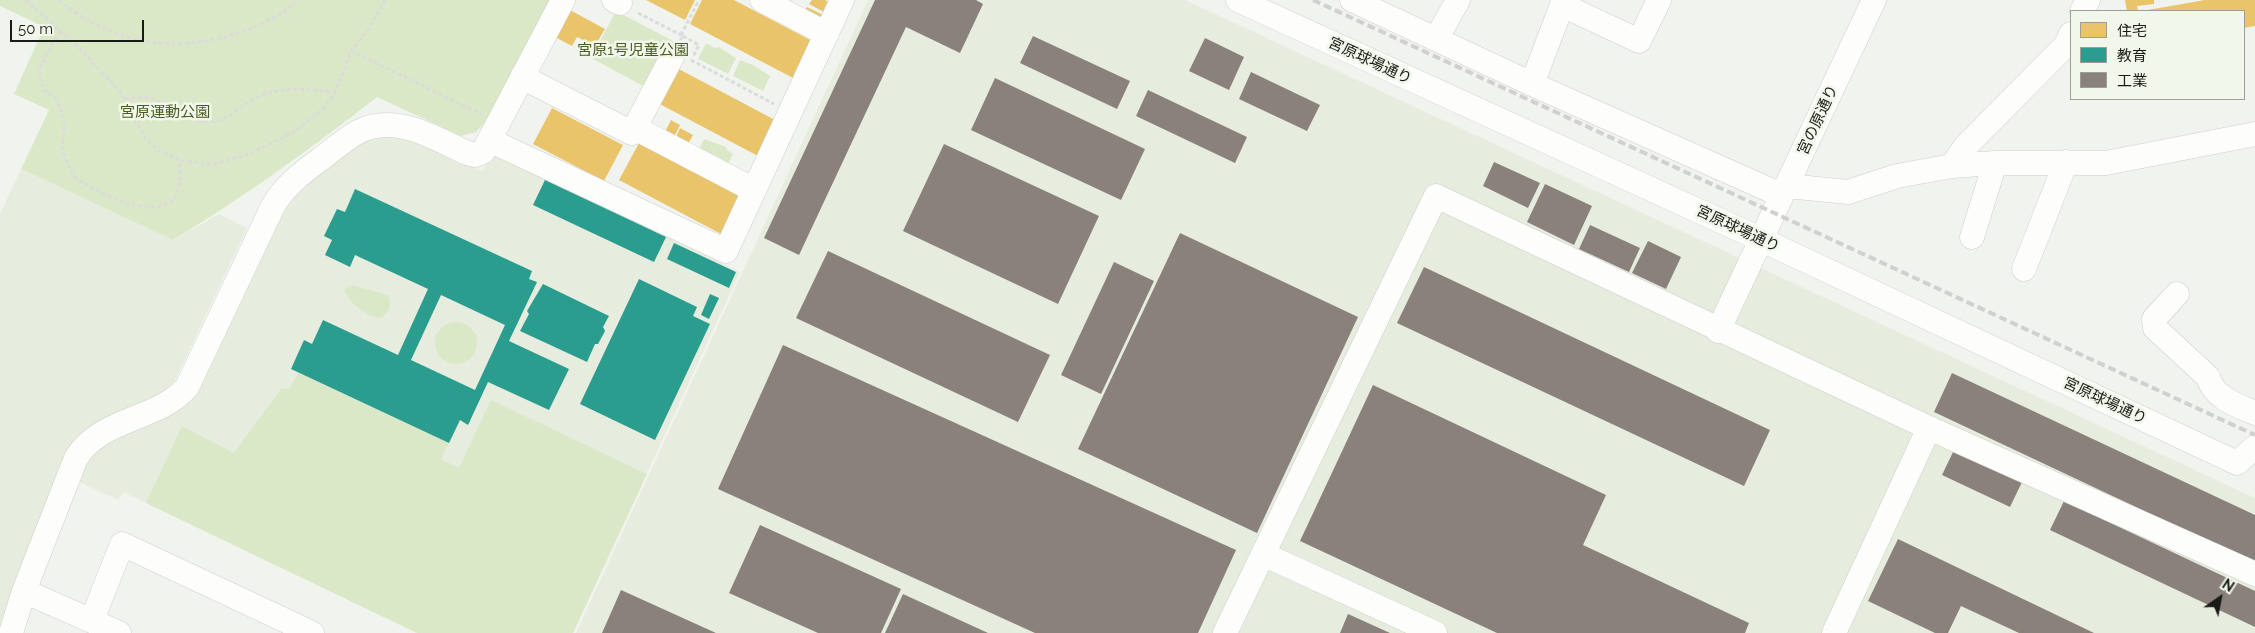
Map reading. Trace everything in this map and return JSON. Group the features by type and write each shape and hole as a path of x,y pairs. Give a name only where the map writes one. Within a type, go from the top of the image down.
{"street":[{"path":"11,633 24,591 79,454 98,435 176,398 186,389 194,376 273,206 291,182 351,136 364,129 377,126 390,124 409,127 475,155 482,152 563,0"},
{"path":"762,0 827,34"},
{"path":"494,132 726,251 754,190 785,110 827,34 842,0"},
{"name":"宮原球場通り","path":"1238,0 1760,239 2237,462 2255,447"},
{"path":"1352,0 1532,84 1784,190 1848,192 1897,176 1952,166 1995,163 2106,163 2255,134"},
{"path":"1436,39 1458,0"},
{"path":"1532,84 1562,5 1640,41 1660,0"},
{"name":"宮の原通り","path":"1718,331 1874,0"},
{"path":"1952,166 1965,147 2066,45 2070,36"},
{"path":"522,77 632,133 679,56"},
{"path":"635,128 754,190"},
{"path":"2024,269 2066,162"},
{"path":"1972,237 1995,163"},
{"path":"1225,633 1436,196 1718,331 2255,574"},
{"path":"2177,294 2154,319 2155,328 2208,377 2211,388 2230,403 2255,413"},
{"path":"1834,633 1929,428"},
{"path":"92,620 122,544 312,633"},
{"path":"1263,554 1435,633"},
{"path":"24,591 119,633"}],"path":[{"path":"26,0 80,48 125,99 145,138 159,151 180,160 211,165 252,153 294,132 323,109 335,93 351,51 370,27 385,0"},
{"path":"59,0 93,24 116,34 140,41 192,44 213,40 254,27 274,18 300,0"},
{"path":"679,56 682,36 699,0"},
{"path":"617,2 699,45 679,56"},
{"path":"61,32 52,44 40,71 43,89 57,100 65,122 62,150 73,176 125,203 156,208 174,200 180,181 180,160"},
{"path":"351,51 494,132"},
{"path":"679,56 785,110"},
{"path":"125,99 140,96 166,103 195,121 215,122 231,115 249,101 272,91 297,88 335,93"}],"shaded area":[{"path":"868,0 1185,0 2255,498 2255,633 576,633"},
{"path":"375,135 409,136 482,171 494,154 740,272 573,633 417,633 123,492 118,500 77,481 83,467 95,450 189,398 291,194 366,139"},
{"path":"21,169 173,240 219,214 247,228 175,380 165,392 61,473 0,627 0,214"}],"green space":[{"name":"宮原運動公園","path":"0,0 553,0 490,117 476,132 461,136 377,97 277,172 173,240 21,169 49,110 14,94 44,27 0,6"},
{"name":"宮原1号児童公園","path":"616,11 675,42 649,89 591,58"},
{"path":"706,43 715,48 719,47 736,58 728,74 698,59"},
{"path":"740,60 753,65 770,76 763,91 733,76"},
{"path":"704,139 726,147 733,154 726,168 697,153"},
{"path":"352,285 388,295 390,305 387,313 381,318 370,315 359,308 346,295 344,290"},
{"path":"460,322 468,325 474,331 477,343 474,355 468,361 452,364 444,361 438,355 435,339 438,331 444,325"},
{"path":"298,373 449,443 441,459 459,468 491,400 647,474 573,633 417,633 146,503 182,426 234,453 281,389 290,388"}],"building: 住宅":[{"path":"646,0 695,0 685,20"},
{"path":"702,0 734,0 814,42 795,79 690,24"},
{"path":"812,0 825,0 829,2 824,12 809,4"},
{"path":"2125,0 2154,0 2154,4 2137,6 2138,10 2127,10"},
{"path":"2205,0 2255,0 2255,26 2245,28 2245,10 2148,10"},
{"path":"807,7 823,15 819,23 803,15"},
{"path":"570,10 605,29 595,46 577,37 572,46 555,37"},
{"path":"673,66 777,121 760,157 654,101"},
{"path":"552,108 623,145 604,181 533,144"},
{"path":"671,120 680,125 673,139 664,134"},
{"path":"680,128 693,135 688,144 676,137"},
{"path":"639,143 743,198 723,235 619,180"}],"building: 教育":[{"path":"545,180 666,237 654,262 533,205"},
{"path":"355,189 532,271 529,279 537,282 509,341 569,369 549,410 488,382 468,425 460,420 449,443 291,369 304,340 312,344 323,320 398,355 428,289 355,255 350,267 325,255 332,240 324,236 337,209 345,212","holes":["441,295 505,325 475,390 411,360"]},
{"path":"674,243 736,272 729,288 667,259"},
{"path":"639,279 697,307 693,316 710,324 655,440 580,404"},
{"path":"543,284 609,316 603,327 605,331 598,344 595,344 587,362 520,331 529,314 527,311"},
{"path":"710,294 719,298 709,319 701,315"}],"building: 工業":[{"path":"875,0 976,0 983,4 960,53 906,27 799,255 764,238"},
{"path":"1033,36 1130,81 1117,109 1020,63"},
{"path":"1205,38 1244,57 1229,90 1189,71"},
{"path":"1251,72 1320,105 1307,131 1239,99"},
{"path":"995,78 1145,149 1121,200 971,130"},
{"path":"1148,90 1247,137 1235,163 1136,116"},
{"path":"944,144 1099,216 1058,304 903,231"},
{"path":"1494,162 1540,183 1528,208 1483,186"},
{"path":"1545,184 1592,206 1574,245 1527,222"},
{"path":"1590,225 1640,248 1629,272 1579,249"},
{"path":"1180,233 1358,317 1257,533 1078,449"},
{"path":"1648,241 1681,257 1666,289 1632,273"},
{"path":"828,251 1050,355 1018,422 796,318"},
{"path":"1114,262 1154,281 1101,394 1061,375"},
{"path":"1424,267 1770,430 1744,486 1397,323"},
{"path":"783,345 1236,550 1198,633 1035,633 718,489"},
{"path":"1952,373 2255,515 2255,563 1934,412"},
{"path":"1373,385 1606,495 1583,545 1749,623 1745,633 1497,633 1300,541"},
{"path":"1954,450 2022,482 2010,507 1942,475"},
{"path":"2064,501 2255,591 2255,627 2050,530"},
{"path":"760,525 901,589 881,633 818,633 729,593"},
{"path":"1898,539 2094,633 2019,633 1961,606 1948,633 1935,633 1868,601"},
{"path":"621,590 716,633 602,633"},
{"path":"903,594 988,633 885,633"},
{"path":"1348,614 1390,633 1340,633"}],"railway":[{"path":"1313,0 2255,435"}]}
